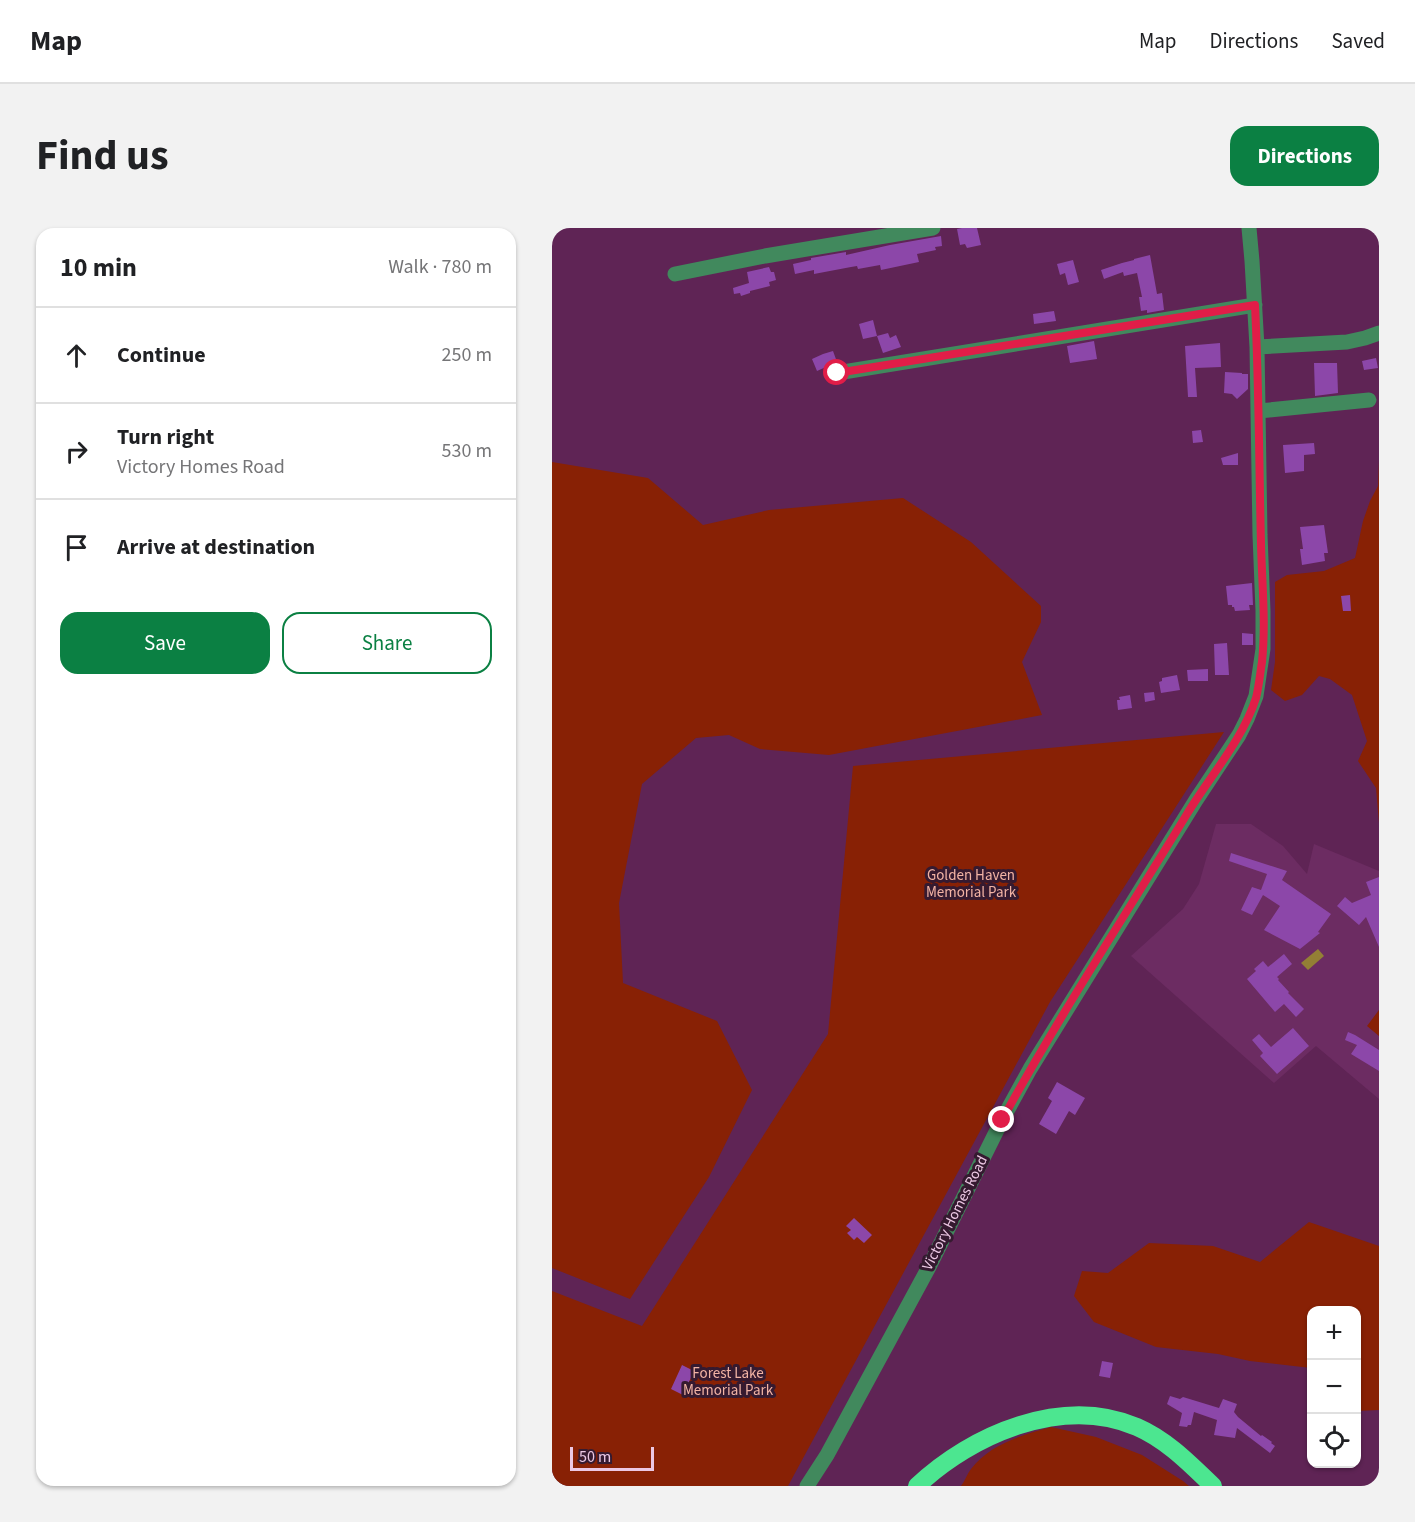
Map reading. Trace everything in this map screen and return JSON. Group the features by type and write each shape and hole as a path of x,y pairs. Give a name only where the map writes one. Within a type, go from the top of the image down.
{"highway":[{"path":"918,1486 954,1456 983,1440 1020,1424 1071,1416 1115,1419 1155,1436 1214,1486"}],"street":[{"path":"675,274 765,256 928,229"},
{"name":"Victory Homes Road","path":"807,1486 815,1476 928,1267 1030,1069 1250,713 1259,686 1263,649 1259,411 1251,229"},
{"path":"837,373 1255,305"},
{"path":"1257,347 1347,342 1379,333"},
{"path":"1259,411 1369,400"}],"shaded area":[{"path":"1216,824 1251,824 1283,846 1307,874 1314,844 1379,871 1379,1010 1368,1026 1379,1036 1379,1099 1316,1046 1274,1083 1131,956 1183,909 1199,884"},
{"path":"1318,949 1324,956 1308,970 1301,963"}],"green space":[{"path":"1379,461 1379,823 1376,788 1358,761 1367,741 1352,695 1330,679 1319,676 1302,695 1285,701 1271,690 1275,662 1275,582 1287,575 1324,571 1355,558 1363,521 1378,486"},
{"path":"552,462 648,478 703,525 769,510 903,498 971,542 1041,606 1041,622 1022,662 1042,715 829,755 760,749 729,735 696,738 642,784 619,903 623,983 717,1021 752,1090 709,1177 630,1299 552,1268"},
{"path":"1224,732 1050,1002 788,1486 552,1486 552,1291 642,1326 828,1034 853,766"},
{"path":"1379,1010 1379,1036 1367,1026"},
{"path":"1309,1222 1379,1246 1379,1410 1361,1411 1361,1306 1307,1306 1307,1368 1156,1347 1094,1322 1074,1296 1082,1271 1108,1273 1149,1243 1213,1246 1260,1262"},
{"path":"1051,1427 1096,1437 1142,1455 1189,1486 961,1486 971,1469 987,1453 1018,1437"}],"building":[{"path":"977,228 981,245 967,248 965,244 960,245 957,229"},
{"path":"941,236 942,246 935,247 936,250 917,254 919,262 881,270 880,265 858,269 857,266 814,274 814,270 795,274 793,264 811,260 811,258 846,252 846,255"},
{"path":"1150,255 1157,294 1162,293 1164,310 1147,313 1147,310 1141,311 1139,297 1142,297 1137,273 1124,276 1123,272 1104,279 1101,270"},
{"path":"1073,260 1079,282 1068,285 1065,273 1060,275 1057,264"},
{"path":"769,267 771,272 774,272 776,280 769,282 770,286 741,296 740,293 734,294 733,288 749,283 747,272"},
{"path":"1054,311 1056,321 1034,324 1033,314"},
{"path":"873,320 877,336 863,339 859,324"},
{"path":"888,333 890,338 896,335 901,347 883,353 877,336"},
{"path":"1094,341 1097,359 1070,363 1067,346"},
{"path":"1220,343 1221,367 1195,368 1197,397 1188,397 1185,346"},
{"path":"833,351 837,362 817,371 812,359"},
{"path":"1376,358 1378,368 1364,370 1362,361"},
{"path":"1314,363 1337,363 1338,393 1315,396"},
{"path":"1225,372 1248,374 1248,389 1237,399 1232,394 1224,393"},
{"path":"1201,430 1203,442 1193,443 1192,431"},
{"path":"1314,443 1315,454 1304,455 1304,471 1285,473 1283,445"},
{"path":"1238,453 1238,465 1223,465 1221,458"},
{"path":"1324,525 1328,553 1324,553 1325,561 1302,565 1300,549 1303,549 1300,527"},
{"path":"1252,583 1253,605 1249,605 1250,610 1235,611 1232,605 1228,605 1226,586"},
{"path":"1350,595 1351,611 1343,611 1341,596"},
{"path":"1242,633 1253,634 1253,645 1242,645"},
{"path":"1227,643 1229,675 1215,675 1214,644"},
{"path":"1208,669 1208,681 1188,681 1187,670"},
{"path":"1177,675 1180,690 1161,693 1159,682 1162,678"},
{"path":"1154,692 1155,700 1145,702 1144,693"},
{"path":"1130,695 1132,708 1118,710 1119,697"},
{"path":"1231,853 1287,871 1282,880 1331,914 1318,932 1320,933 1300,949 1264,930 1280,906 1263,895 1252,915 1241,910 1252,887 1261,890 1267,874 1229,861"},
{"path":"1379,877 1379,947 1366,917 1359,925 1337,906 1345,897 1352,903 1371,895 1366,882"},
{"path":"1284,954 1292,964 1277,977 1288,993 1304,1009 1296,1017 1284,1004 1275,1012 1247,979 1263,961 1268,967"},
{"path":"1293,1028 1309,1046 1277,1074 1260,1056 1263,1053 1252,1040 1259,1034 1271,1047"},
{"path":"1348,1032 1379,1050 1379,1071 1351,1054 1357,1045 1345,1040"},
{"path":"1057,1082 1085,1098 1075,1115 1069,1111 1056,1134 1039,1124 1052,1101 1048,1098"},
{"path":"854,1218 872,1235 864,1243 857,1237 854,1240 847,1233 851,1230 846,1226"},
{"path":"1102,1361 1113,1363 1110,1378 1099,1376"},
{"path":"682,1365 694,1371 683,1395 671,1389"},
{"path":"1170,1396 1180,1399 1183,1397 1219,1408 1223,1399 1237,1404 1234,1412 1238,1417 1275,1446 1270,1453 1237,1428 1235,1438 1214,1435 1217,1420 1194,1412 1191,1425 1179,1426 1182,1413 1167,1404"}],"route":[{"path":"837,373 1255,305 1263,611 1263,649 1256,696 1239,735 1055,1026 1002,1120"}],"park label":[{"name":"Golden Haven Memorial Park","path":"971,884"},
{"name":"Forest Lake Memorial Park","path":"728,1382"}]}
